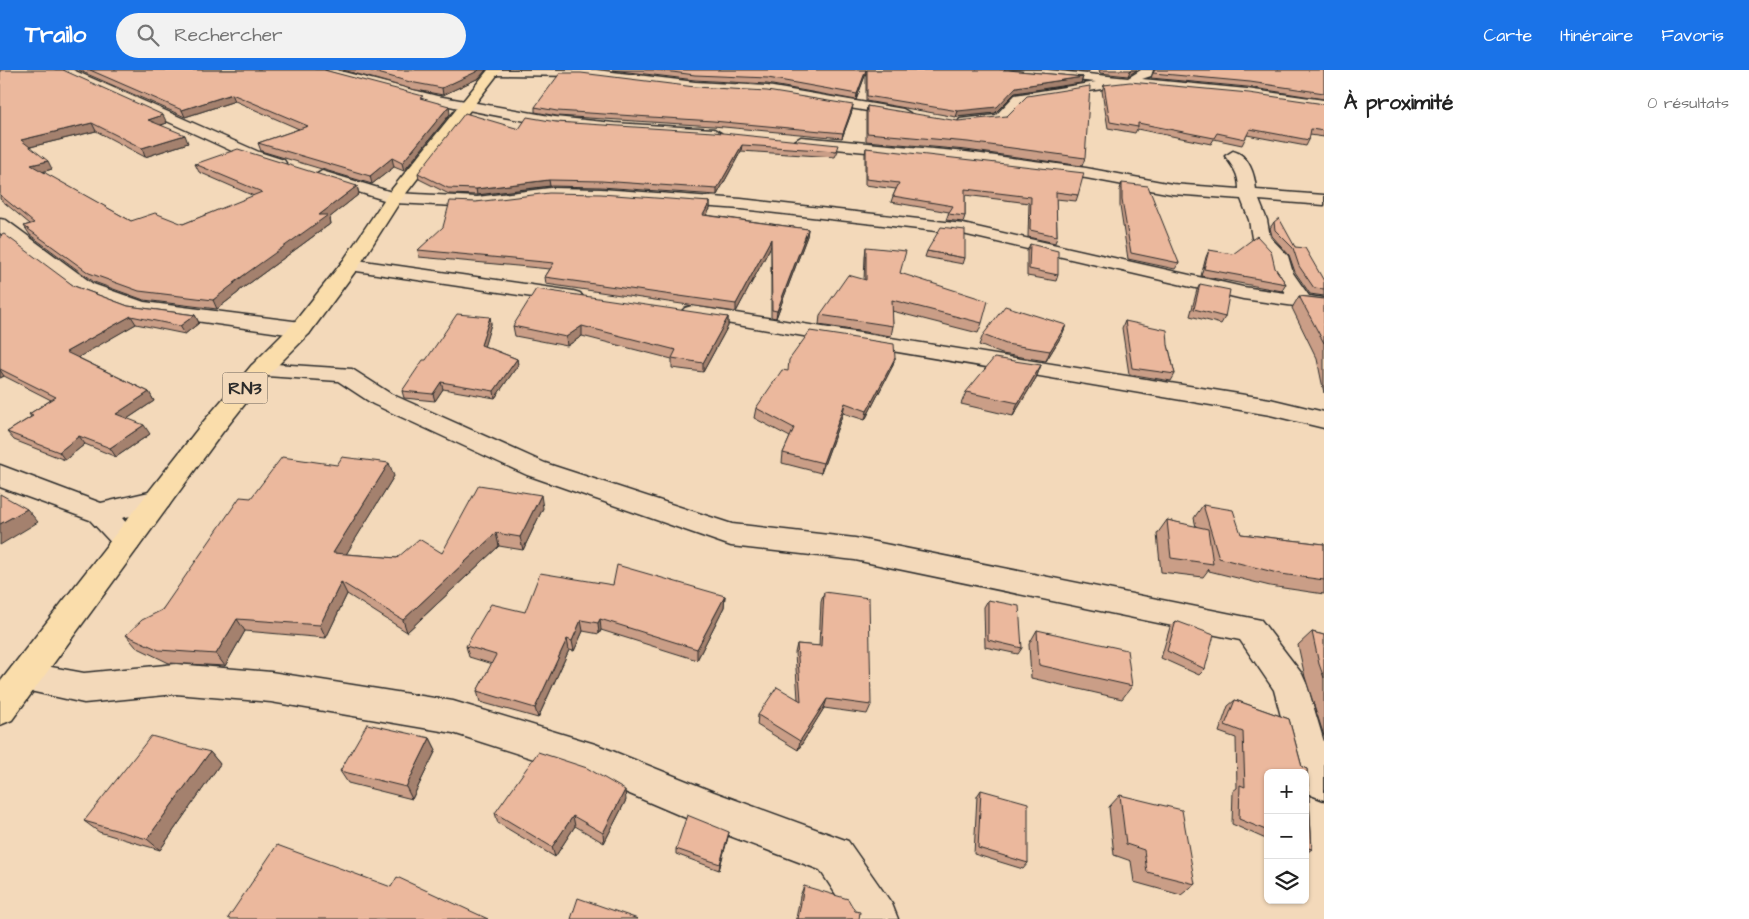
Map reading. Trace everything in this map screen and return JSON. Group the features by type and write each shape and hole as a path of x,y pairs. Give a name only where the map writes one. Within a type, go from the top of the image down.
{"highway":[{"name":"RN3","path":"0,710 158,500 260,370 301,329 350,265 394,198 494,70"}],"street":[{"path":"62,70 253,155 291,167"},
{"path":"322,70 409,95 466,107 557,122 733,134"},
{"path":"494,70 581,72 695,86 767,90 918,116"},
{"path":"1006,70 1132,81 1324,104"},
{"path":"956,123 1000,119 1020,98 1132,81 1136,77 1147,73 1147,70"},
{"path":"782,140 966,157 1086,173 1172,189 1324,200"},
{"path":"1233,156 1240,162 1247,179 1248,195 1258,220 1261,238 1278,256 1283,273 1302,301"},
{"path":"310,172 394,198 477,202 550,193 601,194 741,204 964,229 1243,293 1324,304"},
{"path":"0,224 86,288 140,308 301,329"},
{"path":"350,265 595,300"},
{"path":"673,310 1270,407 1324,420"},
{"path":"260,370 344,374 382,399 536,468 731,535 855,549 1250,629 1290,685 1314,772 1324,782"},
{"path":"0,474 7,479 100,513 127,542"},
{"path":"100,513 158,500"},
{"path":"24,677 84,688 176,679 271,687 453,717 595,761 714,811 834,855 877,919"}],"building":[{"path":"0,70 63,70 163,115 148,120 185,135 142,148 92,123 21,140 48,161 31,165 131,221 155,213 183,224 262,192 195,164 238,149 357,186 319,215 328,215 233,283 235,283 213,300 139,291 89,273 24,226 34,223 0,195"},
{"path":"90,70 324,70 423,96 420,98 449,106 402,163 392,158 370,176 258,143 308,126 232,94 182,110"},
{"path":"367,70 479,70 442,88 410,82"},
{"path":"657,70 866,70 857,94 768,78 695,75"},
{"path":"867,70 1008,70 1083,77 1016,87 997,107 958,111 867,96"},
{"path":"1155,70 1324,70 1324,93 1250,82 1153,73"},
{"path":"560,73 581,73 695,87 767,91 853,105 843,133 713,121 557,111 535,107"},
{"path":"1130,82 1249,93 1324,104 1324,131 1311,129 1309,140 1250,129 1245,139 1217,133 1214,138 1138,123 1138,127 1110,122 1104,85"},
{"path":"1090,86 1085,158 968,142 867,133 867,106 958,121 1007,116 1027,96"},
{"path":"465,113 519,129 527,117 556,122 713,132 838,145 836,151 742,145 717,189 601,181 549,180 476,189 448,188 418,173"},
{"path":"866,148 1084,173 1078,195 1056,192 1057,236 1030,230 1031,197 965,189 965,216 948,214 953,206 893,196 899,183 866,179"},
{"path":"1122,183 1148,186 1179,263 1131,253 1122,200"},
{"path":"549,193 601,194 710,202 703,215 808,229 777,311 772,310 771,239 736,304 545,277 554,263 418,250 443,227 450,201 476,202"},
{"path":"1279,218 1295,247 1305,248 1324,281 1324,289 1314,288 1299,266 1293,248 1275,230 1274,222"},
{"path":"941,227 965,230 965,258 927,251"},
{"path":"4,234 74,286 128,306 195,315 180,326 131,316 66,352 149,392 116,414 144,425 110,448 79,436 59,452 7,432 33,416 29,414 56,397 0,369 0,236"},
{"path":"1257,236 1271,251 1275,268 1286,284 1204,269 1209,250 1233,254"},
{"path":"1030,244 1058,251 1058,275 1029,269"},
{"path":"866,247 906,251 900,273 988,301 982,323 892,300 893,326 820,315 848,275 866,280"},
{"path":"1200,284 1230,290 1225,317 1194,309"},
{"path":"536,289 728,317 703,363 672,358 676,350 582,326 566,337 513,326"},
{"path":"1299,296 1324,299 1324,343"},
{"path":"1005,306 1066,325 1050,351 1006,344 983,335"},
{"path":"457,314 490,317 481,345 517,359 494,391 441,382 433,394 402,391 423,360 426,360"},
{"path":"1125,321 1167,330 1168,345 1175,374 1132,368"},
{"path":"810,331 894,344 895,358 867,411 845,403 823,463 783,453 794,428 756,408 782,370 788,371 789,360"},
{"path":"994,358 1041,365 1018,403 966,392"},
{"path":"282,457 337,465 342,457 389,463 333,553 397,558 419,539 442,553 479,485 541,495 520,537 496,533 403,620 341,582 320,625 237,619 216,654 159,650 126,635 142,620 162,610 240,497 251,498"},
{"path":"0,494 27,509 0,524"},
{"path":"1203,505 1233,510 1241,534 1324,544 1324,580 1281,574 1219,558"},
{"path":"1167,520 1208,529 1213,564 1171,558"},
{"path":"617,565 725,596 697,649 600,619 598,623 581,620 572,641 567,639 535,708 477,691 496,655 466,646 491,604 525,612 540,573 613,585"},
{"path":"824,592 869,598 871,705 827,699 800,741 758,715 777,687 801,701 797,644 821,646"},
{"path":"988,600 1019,606 1022,648 988,640"},
{"path":"1176,621 1214,635 1205,669 1167,651"},
{"path":"1037,630 1127,650 1132,686 1039,665"},
{"path":"1312,632 1324,635 1324,678 1319,664"},
{"path":"1235,700 1289,719 1302,767 1307,769 1264,769 1264,829 1239,819 1240,785 1245,787 1243,732 1225,725"},
{"path":"367,724 430,738 406,787 340,771"},
{"path":"151,736 210,752 147,839 84,821"},
{"path":"538,752 587,768 625,790 603,833 573,816 552,847 495,813"},
{"path":"981,790 1028,803 1028,863 978,848"},
{"path":"1120,795 1182,810 1195,884 1147,872 1144,850 1126,844"},
{"path":"1309,801 1312,849 1309,848"},
{"path":"687,815 729,832 720,864 676,849"},
{"path":"277,845 391,887 397,877 488,919 228,918"},
{"path":"804,886 848,899 855,911 860,912 859,919 798,919"},
{"path":"578,898 638,919 571,919"}]}
